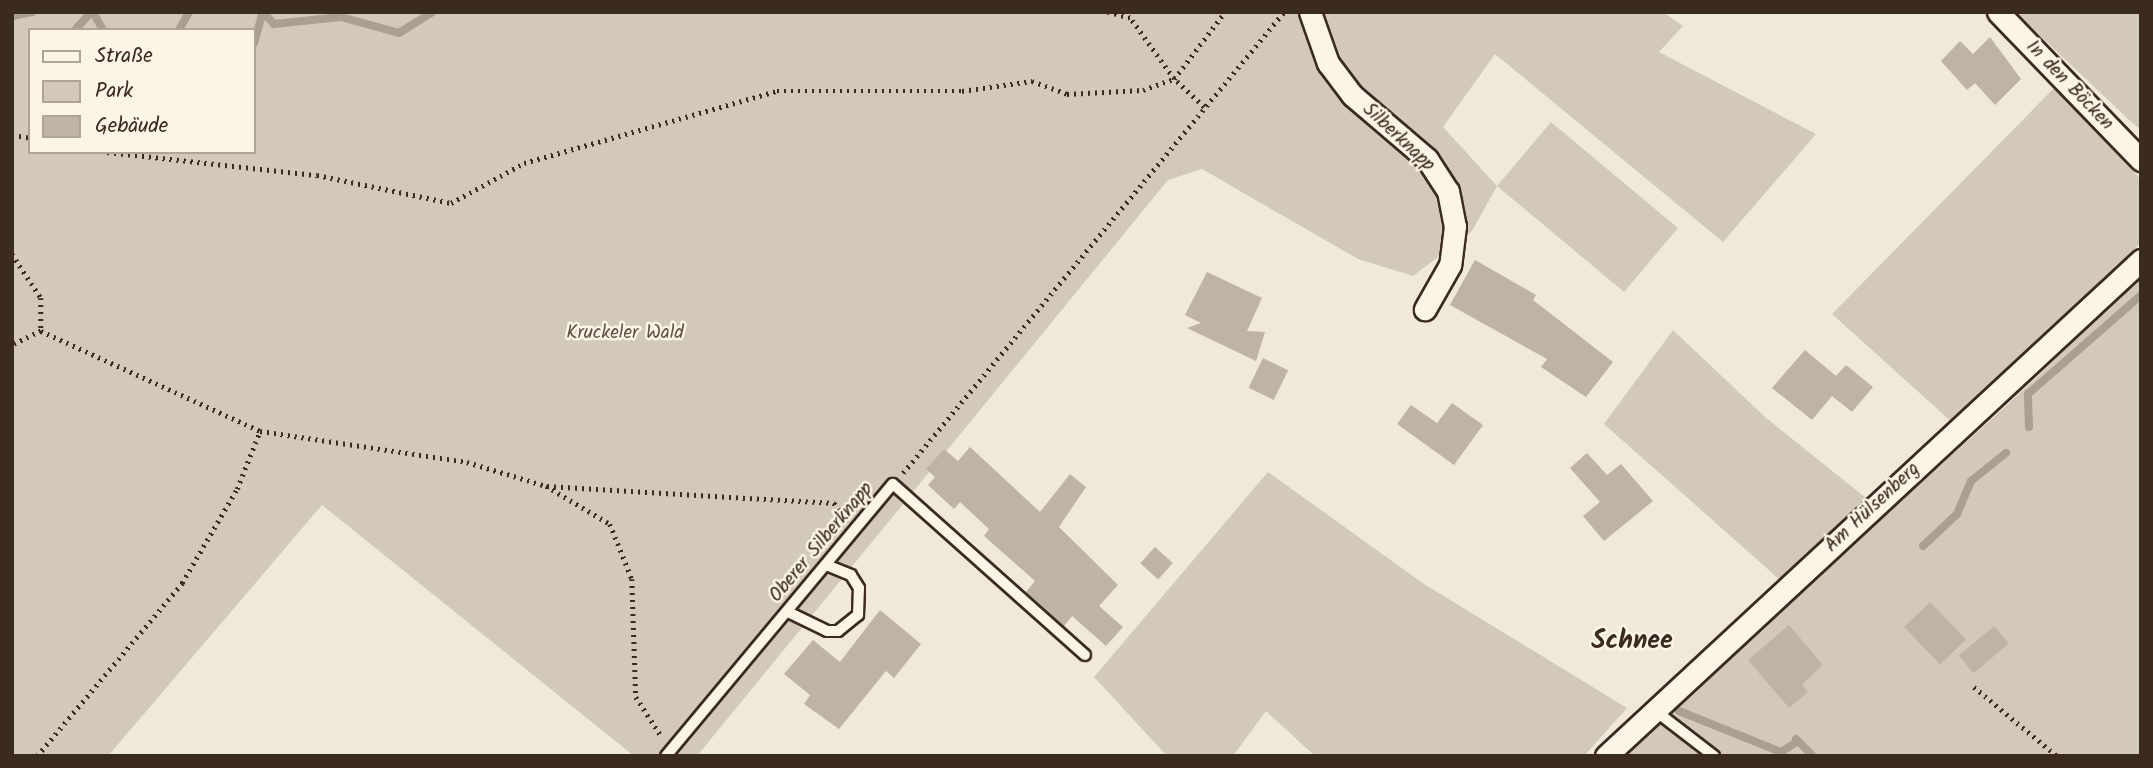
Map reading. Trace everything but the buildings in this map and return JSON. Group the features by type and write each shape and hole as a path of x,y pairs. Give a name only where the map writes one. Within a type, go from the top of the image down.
{"street":[{"name":"Silberknapp","path":"1310,12 1328,62 1352,95 1427,159 1448,191 1455,226 1450,265 1425,309"},
{"name":"In den Böcken","path":"1998,12 2141,160"},
{"name":"Am Hülsenberg","path":"1606,756 1653,709 2141,260"}],"lane":[{"name":"Oberer Silberknapp","path":"668,753 893,484 1085,655"},
{"path":"788,612 827,631 838,631 859,615 862,601 851,575 826,565"},
{"path":"1653,709 1714,756"}],"path":[{"path":"1107,12 1130,18 1174,79 1204,107"},
{"path":"125,154 340,178 451,203 523,163 777,91 962,91 1032,81 1067,94 1143,90 1174,79 1225,12"},
{"path":"893,484 1284,12"},
{"path":"12,254 41,298 41,331"},
{"path":"12,345 41,331"},
{"path":"41,331 260,431 467,462 546,486 834,503 855,530"},
{"path":"37,756 182,583 237,489 260,431"},
{"path":"546,486 610,524 632,579 636,697 668,753"},
{"path":"1974,687 2057,756"}],"green space":[{"name":"Kruckeler Wald","path":"12,12 1663,12 1683,26 1659,52 1816,134 1723,242 1495,54 1443,127 1497,186 1472,231 1413,276 1358,259 1202,169 1168,180 697,756 634,756 322,505 108,756 12,756"},
{"path":"2015,12 2141,12 2141,130 2128,119"},
{"path":"2055,87 2141,180 2141,243 1954,424 1832,314"},
{"path":"1551,122 1678,228 1624,292 1497,186"},
{"path":"2141,278 2141,756 1618,756 2005,407"},
{"path":"1673,330 1765,417 1876,506 1788,587 1604,424"},
{"path":"1268,472 1424,584 1627,708 1584,756 1315,756 1266,711 1233,756 1167,756 1094,677"}],"waterway":[{"path":"12,16 33,12"},
{"path":"77,28 91,12"},
{"path":"93,12 102,28"},
{"path":"180,28 189,12"},
{"path":"263,12 274,24 341,17 399,33 432,12"},
{"path":"256,36 263,12"},
{"path":"2029,427 2028,394 2141,295"},
{"path":"1923,546 1957,514 1971,481 2006,453"},
{"path":"1679,711 1781,752 1798,741"},
{"path":"1796,739 1813,756"}],"district":[{"name":"Schnee","path":"1632,642"}]}
